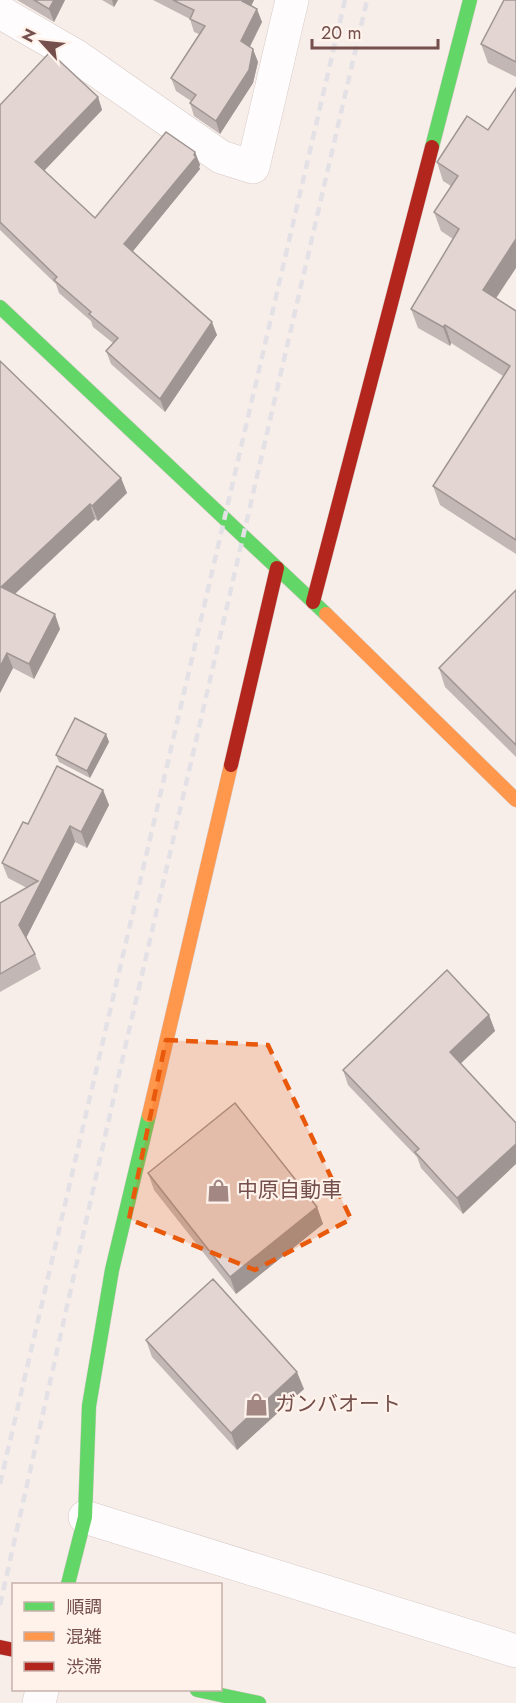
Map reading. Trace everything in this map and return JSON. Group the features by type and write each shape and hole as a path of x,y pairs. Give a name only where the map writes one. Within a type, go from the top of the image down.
{"street":[{"path":"0,12 76,56 221,157 253,167 292,0"},
{"path":"313,602 470,0"},
{"path":"0,307 313,602 516,800"},
{"path":"68,1583 85,1517 89,1406 112,1270 277,568"},
{"path":"85,1517 516,1651"},
{"path":"205,1691 259,1703"}],"highlighted area":[{"path":"166,1040 268,1045 351,1219 255,1270 129,1219"}],"building":[{"path":"34,0 54,0 49,9"},
{"path":"173,0 242,0 257,9 241,41 253,49 249,70 216,121 190,103 196,95 171,78 205,26 190,19 194,10"},
{"path":"504,0 516,0 516,62 481,44"},
{"path":"50,52 98,97 35,162 95,218 166,132 195,152 196,157 124,244 212,322 160,399 106,351 118,338 54,280 57,277 0,222 0,105"},
{"path":"516,88 516,239 483,290 516,311 516,540 433,486 510,366 445,325 443,327 411,309 459,229 434,212 458,176 437,162 467,116 488,130"},
{"path":"0,361 121,478 1,587 55,614 29,664 7,653 0,667"},
{"path":"516,590 516,745 439,668"},
{"path":"75,718 106,734 87,771 56,755"},
{"path":"57,766 103,790 81,832 70,826 19,925 35,954 0,974 0,903 38,881 2,863 23,822 28,824"},
{"path":"447,970 489,1015 450,1052 516,1123 516,1144 457,1198 415,1152 419,1149 343,1070"},
{"path":"235,1103 317,1207 230,1277 148,1173"},
{"path":"213,1279 297,1372 231,1433 146,1340"}],"railway":[{"path":"0,1484 345,0"},
{"path":"0,1605 122,1061 367,0"}],"traffic: fast":[{"path":"432,147 470,0"},
{"path":"0,307 326,614"},
{"path":"68,1583 85,1517 89,1406 112,1270 149,1115"},
{"path":"202,1691 259,1703"}],"traffic: slow":[{"path":"326,614 516,800"},
{"path":"149,1115 231,765"}],"traffic: jam":[{"path":"313,602 432,147"},
{"path":"231,765 277,568"},
{"path":"0,1647 12,1650"}],"place":[{"name":"中原自動車","path":"219,1190"},
{"name":"ガンバオート","path":"257,1404"}]}
